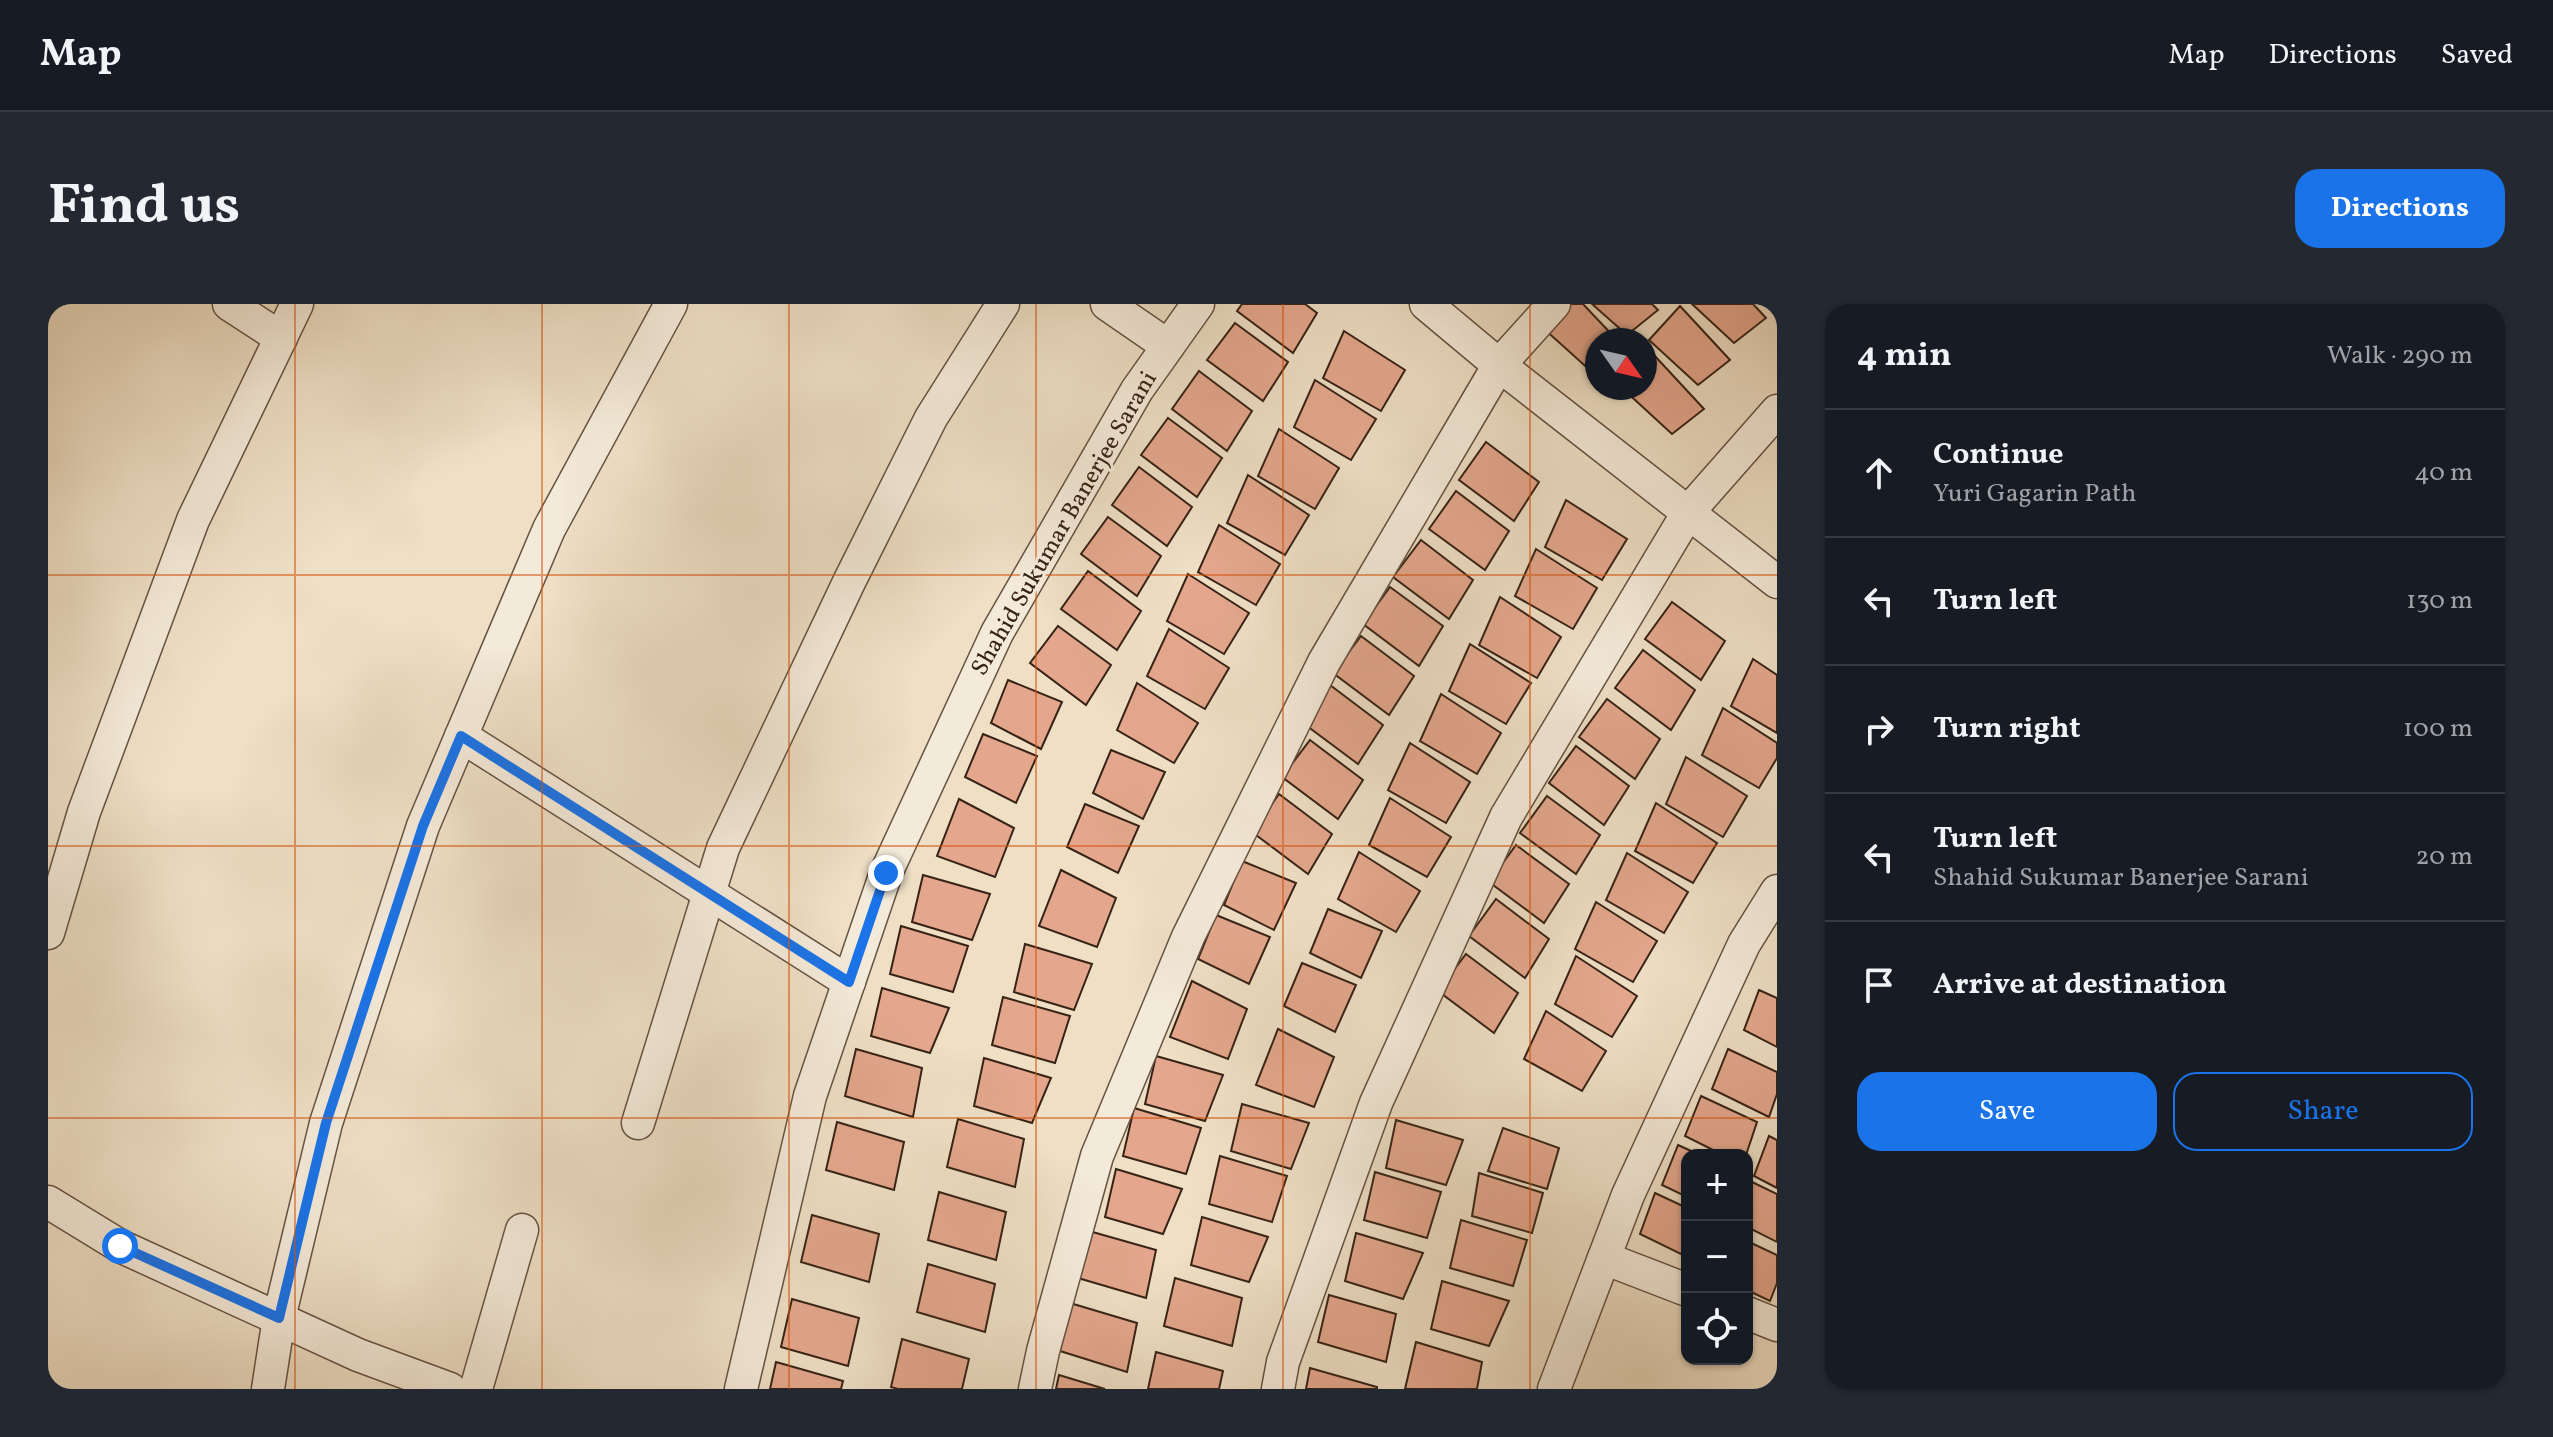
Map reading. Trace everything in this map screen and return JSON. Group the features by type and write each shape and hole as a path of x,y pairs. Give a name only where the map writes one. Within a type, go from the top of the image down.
{"street":[{"path":"229,304 281,338"},
{"path":"48,933 84,812 193,520 297,304"},
{"path":"268,1389 279,1318 326,1123 423,826 549,529 671,304"},
{"path":"638,1123 723,848 849,582 931,418 1003,304"},
{"path":"1107,304 1168,346"},
{"name":"Shahid Sukumar Banerjee Sarani","path":"741,1389 810,1096 886,873 997,633 1137,390 1198,304"},
{"path":"1426,304 1499,365 1777,582"},
{"path":"1035,1389 1097,1156 1188,937 1324,662 1499,365 1554,304"},
{"path":"1278,1389 1283,1362 1376,1103 1506,817 1689,511 1777,411"},
{"path":"461,736 849,982"},
{"path":"1554,1389 1628,1195 1744,944 1777,891"},
{"path":"48,1202 120,1246 358,1355 450,1389"},
{"path":"476,1389 522,1230"},
{"path":"1604,1258 1681,1288"},
{"path":"1753,1315 1777,1325"}],"building":[{"path":"1242,304 1305,304 1317,313 1293,353 1237,311"},
{"path":"1565,304 1583,304 1606,328 1585,328 1585,366 1543,328"},
{"path":"1592,304 1652,304 1658,310 1636,328 1619,328"},
{"path":"1692,304 1753,304 1766,318 1734,343"},
{"path":"1680,306 1730,360 1698,385 1657,347 1657,331"},
{"path":"1235,323 1288,362 1263,401 1207,360"},
{"path":"1344,331 1405,370 1381,411 1323,378"},
{"path":"1657,358 1704,409 1672,434 1635,400 1657,400"},
{"path":"1199,371 1252,411 1227,451 1172,409"},
{"path":"1315,380 1376,419 1351,460 1294,427"},
{"path":"1168,418 1222,458 1197,497 1141,455"},
{"path":"1279,429 1339,468 1315,509 1258,476"},
{"path":"1486,442 1539,482 1514,521 1459,480"},
{"path":"1139,467 1192,507 1167,546 1112,505"},
{"path":"1248,475 1309,515 1285,555 1227,523"},
{"path":"1456,491 1509,531 1485,570 1429,529"},
{"path":"1566,500 1627,539 1602,580 1545,547"},
{"path":"1108,517 1161,556 1137,596 1081,554"},
{"path":"1219,525 1280,564 1256,605 1198,572"},
{"path":"1421,540 1473,580 1449,619 1393,577"},
{"path":"1536,549 1597,588 1573,629 1515,596"},
{"path":"1088,571 1141,611 1117,650 1061,609"},
{"path":"1188,574 1249,613 1224,654 1167,621"},
{"path":"1390,587 1443,626 1419,666 1363,624"},
{"path":"1500,597 1561,637 1537,678 1479,645"},
{"path":"1672,602 1725,641 1701,680 1645,639"},
{"path":"1058,626 1111,665 1086,705 1030,663"},
{"path":"1169,629 1229,668 1205,709 1147,676"},
{"path":"1361,636 1414,676 1389,715 1333,673"},
{"path":"1470,644 1531,683 1506,724 1449,691"},
{"path":"1643,650 1695,690 1671,730 1615,688"},
{"path":"1753,659 1777,675 1777,733 1731,706"},
{"path":"1008,680 1062,702 1041,749 991,723"},
{"path":"1137,683 1198,723 1174,763 1117,730"},
{"path":"1330,685 1383,725 1358,764 1303,723"},
{"path":"1441,694 1501,733 1477,774 1420,741"},
{"path":"1607,699 1660,739 1635,779 1579,737"},
{"path":"1723,708 1777,743 1777,758 1759,788 1702,755"},
{"path":"983,734 1037,756 1016,803 965,777"},
{"path":"1310,740 1363,780 1338,819 1282,777"},
{"path":"1410,743 1470,782 1446,823 1388,790"},
{"path":"1576,746 1629,786 1604,825 1549,783"},
{"path":"1111,750 1165,772 1143,819 1093,793"},
{"path":"1686,757 1747,796 1723,837 1666,804"},
{"path":"1279,794 1332,834 1308,874 1252,832"},
{"path":"1547,796 1600,835 1576,874 1520,833"},
{"path":"1390,798 1451,837 1427,877 1369,845"},
{"path":"959,799 1014,828 995,877 937,856"},
{"path":"1656,803 1717,843 1693,883 1635,851"},
{"path":"1085,804 1139,826 1118,873 1067,847"},
{"path":"1516,845 1569,884 1544,923 1489,882"},
{"path":"1359,852 1420,891 1396,932 1338,899"},
{"path":"1627,853 1688,892 1664,933 1606,900"},
{"path":"1242,861 1296,883 1274,930 1224,905"},
{"path":"1061,870 1116,898 1097,947 1039,926"},
{"path":"923,875 990,894 972,940 912,922"},
{"path":"1496,899 1549,939 1525,978 1469,936"},
{"path":"1596,902 1657,941 1633,982 1575,949"},
{"path":"1328,909 1382,931 1361,978 1310,953"},
{"path":"1216,915 1270,937 1249,984 1198,959"},
{"path":"901,926 968,946 953,992 890,974"},
{"path":"1025,944 1092,964 1074,1010 1014,992"},
{"path":"1466,954 1518,993 1494,1033 1438,991"},
{"path":"1576,956 1637,996 1612,1037 1555,1004"},
{"path":"1302,963 1356,985 1335,1032 1284,1006"},
{"path":"1192,981 1247,1009 1228,1059 1170,1037"},
{"path":"882,988 949,1008 930,1053 871,1036"},
{"path":"1759,990 1777,998 1777,1047 1744,1030"},
{"path":"1003,997 1070,1016 1055,1063 992,1045"},
{"path":"1546,1011 1606,1051 1582,1091 1524,1059"},
{"path":"1278,1029 1334,1057 1314,1107 1256,1085"},
{"path":"856,1049 922,1068 913,1117 845,1096"},
{"path":"1728,1049 1777,1072 1777,1094 1769,1117 1712,1089"},
{"path":"1156,1056 1223,1075 1205,1121 1145,1104"},
{"path":"984,1058 1051,1078 1032,1123 974,1106"},
{"path":"1701,1096 1757,1122 1748,1149 1711,1149 1685,1136"},
{"path":"1242,1104 1309,1123 1291,1169 1231,1151"},
{"path":"1134,1108 1201,1128 1186,1174 1123,1156"},
{"path":"958,1119 1024,1139 1015,1187 947,1167"},
{"path":"1396,1120 1463,1140 1446,1185 1386,1168"},
{"path":"837,1122 904,1142 894,1190 826,1170"},
{"path":"1503,1128 1559,1148 1547,1189 1488,1171"},
{"path":"1769,1136 1777,1140 1777,1188 1754,1176"},
{"path":"1678,1145 1687,1149 1681,1149 1681,1194 1662,1185"},
{"path":"1220,1156 1287,1176 1272,1222 1209,1204"},
{"path":"1116,1169 1182,1189 1163,1234 1105,1217"},
{"path":"1375,1172 1441,1192 1427,1238 1364,1220"},
{"path":"1479,1173 1543,1193 1532,1233 1472,1216"},
{"path":"1753,1182 1777,1194 1777,1242 1753,1230"},
{"path":"939,1192 1006,1212 996,1260 928,1240"},
{"path":"1655,1193 1681,1205 1681,1254 1640,1234"},
{"path":"812,1215 879,1234 869,1282 801,1262"},
{"path":"1202,1217 1268,1237 1249,1282 1191,1265"},
{"path":"1461,1220 1527,1240 1513,1286 1450,1268"},
{"path":"1089,1231 1156,1250 1146,1298 1078,1278"},
{"path":"1356,1233 1423,1253 1403,1299 1345,1281"},
{"path":"1753,1244 1777,1255 1777,1283 1770,1301 1753,1293"},
{"path":"928,1264 995,1284 985,1332 917,1312"},
{"path":"1175,1278 1242,1298 1232,1346 1164,1326"},
{"path":"1442,1281 1509,1301 1489,1346 1431,1329"},
{"path":"1329,1295 1396,1314 1386,1362 1318,1342"},
{"path":"792,1299 859,1318 848,1366 781,1347"},
{"path":"1070,1303 1137,1323 1127,1372 1060,1351"},
{"path":"902,1339 969,1359 962,1389 891,1387"},
{"path":"1416,1342 1482,1362 1477,1389 1405,1389"},
{"path":"1156,1352 1223,1371 1219,1389 1148,1389"},
{"path":"776,1362 843,1381 841,1389 770,1389"},
{"path":"1310,1368 1377,1387 1377,1389 1306,1389"},
{"path":"1059,1375 1105,1389 1056,1389"}],"route":[{"path":"120,1246 279,1318 326,1123 423,826 461,736 849,982 886,873"}]}
